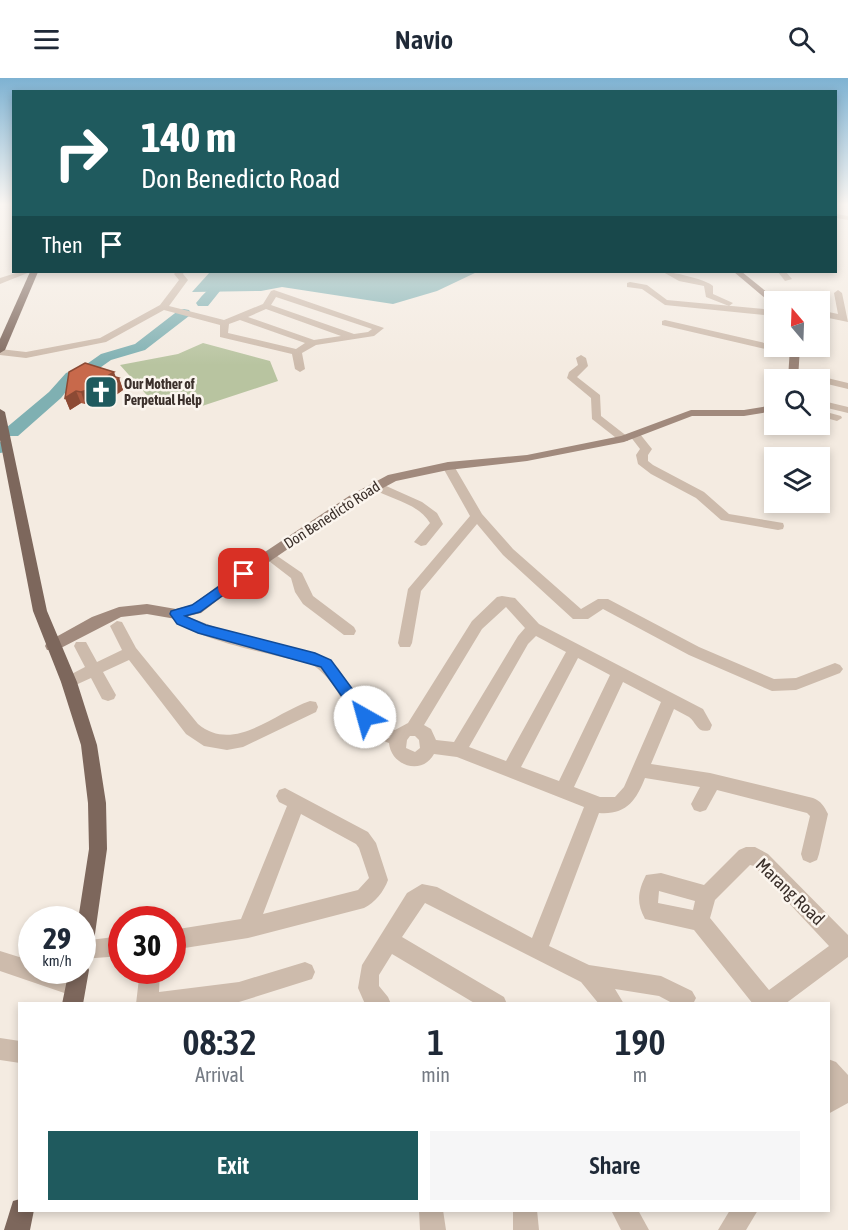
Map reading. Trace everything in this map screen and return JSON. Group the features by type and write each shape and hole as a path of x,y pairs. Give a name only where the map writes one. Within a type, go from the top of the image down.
{"main road":[{"path":"0,348 34,273"},
{"path":"0,412 40,611 52,646 69,682 89,746 97,803 98,849 90,906"},
{"path":"17,1230 22,1212"}],"street":[{"path":"0,281 23,273"},
{"path":"0,348 40,353 104,340 163,307 184,280 179,273"},
{"path":"669,273 682,279 706,284 709,286 709,295 726,303 764,303"},
{"path":"739,273 764,294"},
{"path":"783,273 789,279"},
{"path":"630,285 644,287 665,302 764,312"},
{"path":"163,307 225,323 266,306 274,293 380,328 371,334 313,343 297,352 223,335 225,323"},
{"path":"830,316 845,319 842,296"},
{"path":"266,306 352,337"},
{"path":"240,317 313,343"},
{"path":"670,326 764,344"},
{"path":"297,352 300,369"},
{"path":"581,358 583,366 573,374 572,378 596,397 597,417 646,449 642,455 642,462 658,474 702,496 725,517 778,526"},
{"path":"830,383 848,386"},
{"path":"830,406 848,410"},
{"name":"Don Benedicto Road","path":"176,614 196,609 270,555 375,485 392,478 448,466 527,458 630,438 691,413 744,413 764,410"},
{"path":"830,416 837,418"},
{"path":"448,466 477,516 508,552 578,615 583,615 603,603 694,651 772,685 783,687 794,685 835,669"},
{"path":"375,485 387,493 415,504 435,518 436,529 421,542"},
{"path":"405,644 415,589 477,516"},
{"path":"270,555 297,576 302,592 308,600 349,631"},
{"path":"52,646 97,621 119,612 147,609 176,614 182,621 203,629 315,658 326,663 354,705 375,730 405,734 424,733 429,746 422,756 408,758 398,751 396,746 405,734 477,625 502,601 510,603 534,628 697,714 704,725"},
{"path":"117,626 130,652 192,729 204,739 227,744 243,740 310,707"},
{"path":"458,750 524,640 534,628"},
{"path":"81,646 108,695"},
{"path":"510,770 575,650"},
{"path":"69,682 130,652"},
{"path":"563,791 619,673"},
{"path":"429,746 458,750 594,803 613,806 623,803 670,700"},
{"path":"640,770 710,781 816,809 819,814 810,854"},
{"path":"700,804 708,793 710,781"},
{"path":"186,938 248,928 363,898 379,880 367,843 362,838 291,799 279,843 248,928"},
{"path":"537,951 594,803"},
{"name":"Marang Road","path":"707,895 746,856 755,856 847,946"},
{"path":"699,921 707,895 661,882 653,882 649,888 648,908 652,912 699,921 765,1002"},
{"path":"378,1002 373,998 368,988 369,972 414,900 422,892 588,975 661,986 685,998"},
{"path":"390,941 494,1002"},
{"path":"770,1002 847,946"},
{"path":"0,960 76,987"},
{"path":"162,1002 240,992 305,972"},
{"path":"588,975 612,1002"},
{"path":"147,1002 149,984"},
{"path":"0,1049 18,1052"},
{"path":"830,1073 842,1092"},
{"path":"431,1212 433,1230"},
{"path":"525,1212 526,1230"},
{"path":"624,1212 636,1230"},
{"path":"731,1230 744,1212"}],"green space":[{"path":"203,343 270,361 278,381 199,407 153,402 120,365 178,354"}],"water":[{"path":"209,273 475,273 437,291 393,304 282,287 261,291 192,292"}],"building":[{"path":"85,363 114,372 109,375 119,378 104,388 99,386 81,392 76,391 65,398 69,372"}],"waterway":[{"path":"203,303 214,291"},
{"path":"12,432 55,395 71,376 89,369 106,357 140,347 184,313"}],"place":[{"name":"Our Mother of Perpetual Help","path":"101,392"}],"route":[{"path":"244,574 196,609 176,614 182,621 203,629 315,658 326,663 354,705 365,717"}]}
